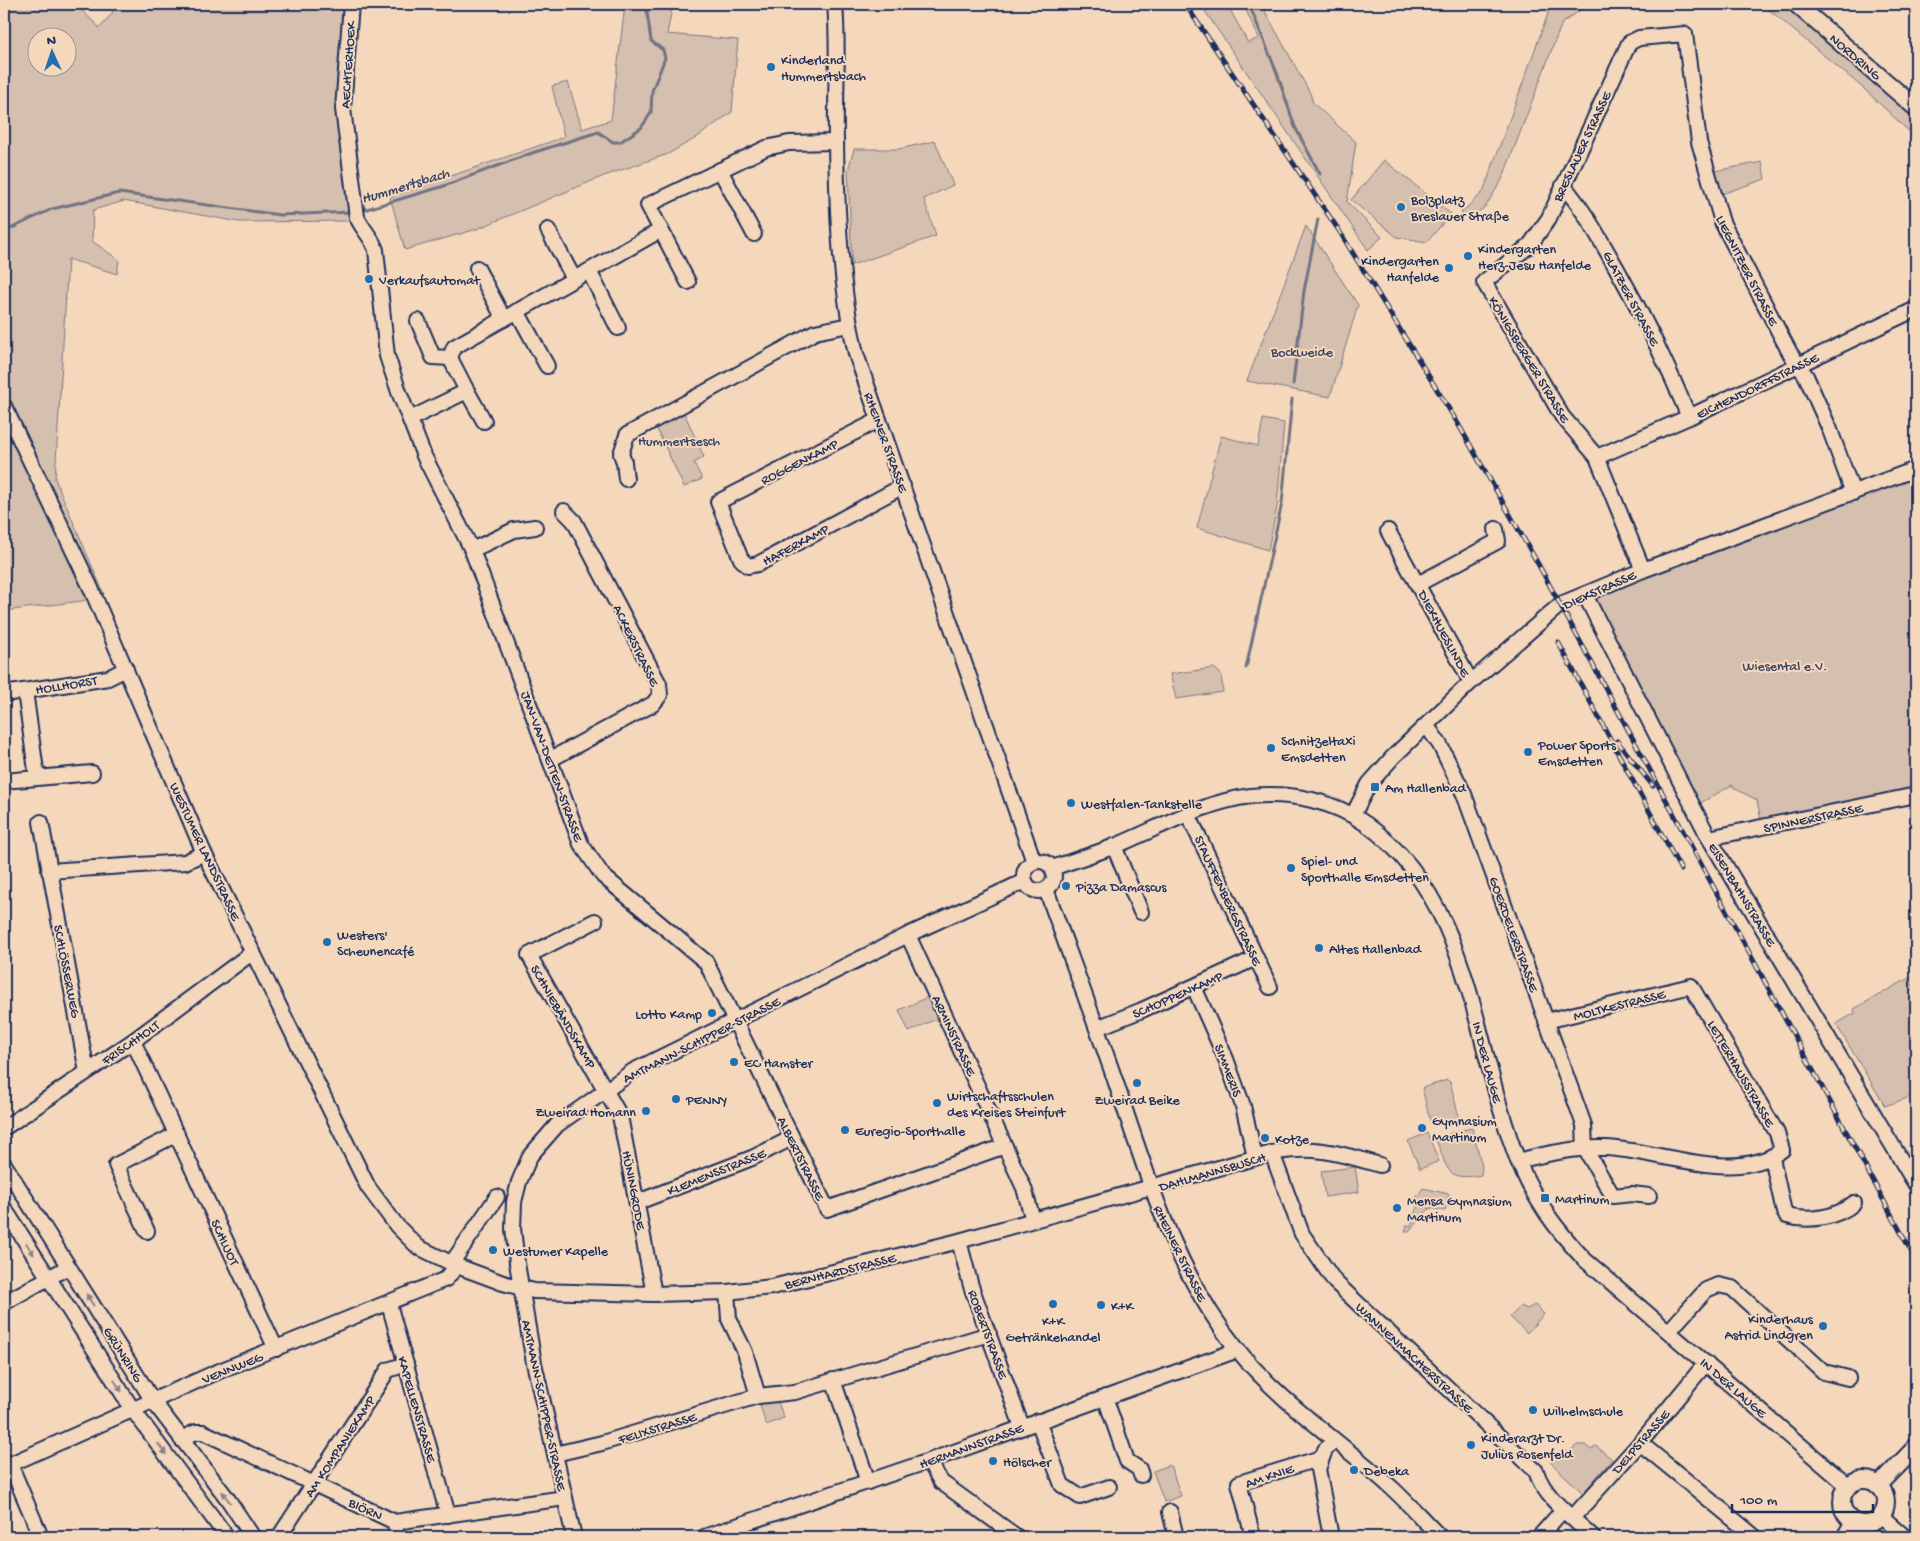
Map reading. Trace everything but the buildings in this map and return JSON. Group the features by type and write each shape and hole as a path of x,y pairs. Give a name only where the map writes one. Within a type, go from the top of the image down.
{"main road":[{"name":"NORDRING","path":"1796,4 1916,108"},
{"path":"1878,1486 1916,1447"},
{"path":"1860,1480 1866,1480 1878,1486 1886,1500 1881,1516 1868,1524 1854,1522 1842,1509 1842,1497 1848,1486 1860,1480"},
{"path":"1845,1537 1854,1522"}],"street":[{"name":"AECHTERHOEK","path":"351,4 343,110 356,211 361,226 373,241"},
{"name":"RHEINER STRASSE","path":"835,4 839,48 836,142 840,239 850,325 856,354 1034,862"},
{"name":"BRESLAUER STRASSE","path":"1484,282 1530,245 1548,218 1629,43 1639,38 1685,34"},
{"name":"LIEGNITZER STRASSE","path":"1685,34 1699,142 1722,222 1790,353 1799,365 1830,430 1853,493"},
{"path":"688,282 648,205 766,148 789,143 836,142"},
{"path":"720,170 754,234"},
{"name":"GLATZER STRASSE","path":"1563,185 1584,211 1636,303 1664,358 1689,417"},
{"path":"548,230 574,279"},
{"path":"484,421 450,358 454,347 661,230"},
{"name":"JAN-VAN-DETTEN-STRASSE","path":"373,241 387,356 424,456 472,550 551,759 572,824 587,854 603,876 706,962 734,1020"},
{"path":"477,268 504,319"},
{"path":"588,271 618,328"},
{"name":"KÖNIGSBERGER STRASSE","path":"1484,282 1562,416 1597,457 1644,570"},
{"name":"EICHENDORFFSTRASSE","path":"1597,457 1689,417 1916,309"},
{"path":"517,312 547,366"},
{"path":"418,321 433,357 450,358"},
{"path":"626,479 621,454 627,435 816,332 850,325"},
{"path":"410,419 467,391"},
{"name":"WESTUMER LANDSTRASSE","path":"4,406 90,586 204,853 368,1187 397,1226 418,1247 454,1265 520,1288"},
{"name":"ROGGENKAMP","path":"718,502 879,420"},
{"name":"DIEKSTRASSE","path":"1353,815 1369,784 1378,774 1471,682 1560,604 1644,570 1916,469"},
{"name":"HAFERKAMP","path":"718,502 741,559 748,566 758,564 903,486"},
{"name":"ACKERSTRASSE","path":"551,759 653,704 660,695 659,684 647,660 574,521 564,511"},
{"path":"472,550 514,530 535,527"},
{"name":"DIEKHUESLINDE","path":"1418,584 1498,541 1496,529"},
{"name":"DIEKHUESLINDE","path":"1388,531 1471,682"},
{"name":"EISENBAHNSTRASSE","path":"1585,595 1709,838 1916,1185"},
{"name":"HOLLHORST","path":"4,694 108,678 126,669"},
{"path":"25,691 37,778"},
{"name":"GOERDELERSTRASSE","path":"1427,726 1440,745 1464,794 1584,1125 1585,1149"},
{"path":"4,781 92,773"},
{"name":"IN DER LAUGE","path":"1052,868 1114,846 1188,814 1226,801 1268,795 1306,799 1353,815 1382,836 1411,865 1429,894 1444,924 1461,968 1505,1123 1518,1161 1534,1194 1556,1230 1584,1259 1848,1486"},
{"name":"SPINNERSTRASSE","path":"1709,838 1916,795"},
{"name":"STAUFFENBERGSTRASSE","path":"1188,814 1270,987"},
{"name":"SCHLÖSSERWEG","path":"41,822 87,1072"},
{"path":"1114,846 1141,912"},
{"path":"49,871 185,862 204,853"},
{"path":"1034,862 1044,862 1052,868 1054,880 1046,890 1033,890 1025,881 1026,869 1034,862"},
{"name":"AMTMANN-SCHIPPER-STRASSE","path":"574,1537 520,1288 513,1228 514,1210 523,1170 530,1156 547,1135 606,1089 633,1071 908,935 1025,881"},
{"name":"RHEINER STRASSE","path":"1046,890 1097,1028 1157,1205 1190,1276 1214,1318 1238,1350 1295,1410 1394,1490 1440,1537"},
{"name":"SCHNIEBÄNDSKAMP","path":"595,921 529,955 606,1089"},
{"name":"ARMINSTRASSE","path":"908,935 1024,1188 1033,1220"},
{"name":"FRISCHHOLT","path":"4,1128 134,1041 253,952"},
{"name":"SCHOPPENKAMP","path":"1097,1028 1194,987 1256,958"},
{"name":"MOLTKESTRASSE","path":"1546,1021 1692,986"},
{"name":"LETTERHAUSSTRASSE","path":"1692,986 1777,1133 1782,1150 1772,1158"},
{"name":"SIMMERIS","path":"1194,987 1226,1059 1243,1106 1255,1157"},
{"name":"ALBERTSTRASSE","path":"734,1020 827,1209 1005,1146"},
{"name":"SCHLUOT","path":"134,1041 276,1349"},
{"name":"HÜNINGRODE","path":"606,1089 620,1116 638,1202 654,1294"},
{"path":"147,1232 116,1165 177,1134"},
{"name":"KLEMENSSTRASSE","path":"638,1202 752,1158 792,1138"},
{"path":"1272,1153 1298,1148 1316,1149 1380,1165"},
{"path":"1518,1161 1548,1153 1606,1148 1728,1167 1772,1158 1784,1212 1787,1216 1820,1218 1845,1211 1854,1203"},
{"path":"1585,1149 1613,1196 1632,1194 1649,1196"},
{"name":"DAHLMANNSBUSCH","path":"1152,1188 1272,1153"},
{"name":"WANNENMACHERSTRASSE","path":"1272,1153 1302,1234 1335,1282 1536,1471 1540,1482 1568,1514 1593,1537"},
{"name":"GRÜNRING","path":"4,1164 153,1401 227,1498 253,1537"},
{"name":"BERNHARDSTRASSE","path":"520,1288 534,1291 654,1294 727,1292 772,1286 958,1241 1152,1188"},
{"path":"454,1265 496,1197"},
{"name":"GRÜNRING","path":"4,1208 133,1410 226,1537"},
{"name":"ROBERTSTRASSE","path":"958,1241 1022,1427"},
{"name":"VENNWEG","path":"7,1466 153,1401 446,1279 454,1265"},
{"path":"4,1303 68,1267"},
{"path":"1669,1331 1706,1290 1718,1285 1732,1288 1824,1372 1848,1378"},
{"path":"727,1292 729,1319 745,1352 758,1396"},
{"name":"KAPELLENSTRASSE","path":"389,1304 448,1515"},
{"name":"FELIXSTRASSE","path":"555,1454 602,1443 758,1396 795,1392 989,1334"},
{"name":"HERMANNSTRASSE","path":"704,1537 929,1461 1238,1350"},
{"name":"DELPSTRASSE","path":"1540,1537 1568,1514 1640,1442 1706,1363"},
{"name":"AM KOMPANIEKAMP","path":"279,1537 388,1370 406,1364"},
{"path":"833,1380 868,1482"},
{"path":"1105,1397 1127,1461 1139,1468 1142,1475"},
{"path":"1038,1421 1062,1485 1080,1497 1109,1487"},
{"name":"BIÖRN","path":"181,1439 196,1432 203,1432 395,1522 565,1498"},
{"path":"1331,1537 1318,1469 1325,1450 1334,1441"},
{"path":"1640,1442 1755,1537"},
{"name":"AM KNIE","path":"1253,1537 1239,1484 1322,1458"},
{"path":"929,1461 941,1482 1017,1537"},
{"path":"7,1466 41,1537"},
{"path":"1170,1512 1176,1537"},
{"path":"1881,1516 1905,1537"},
{"path":"395,1522 397,1537"}],"green space":[{"path":"4,4 75,4 100,28 113,12 108,4 347,4 351,221 239,222 124,201 93,210 92,241 119,260 117,274 68,259 55,479 104,594 82,601 4,611 4,118 11,117 4,62"},
{"path":"625,4 673,4 667,34 738,40 732,112 696,138 668,154 604,176 477,229 405,250 390,197 564,137 552,86 568,82 582,129 611,120"},
{"path":"1200,4 1227,4 1248,43 1259,38 1243,4 1261,4 1310,93 1313,103 1356,142 1347,202 1382,237 1368,250"},
{"path":"1545,4 1589,4 1562,23 1502,180 1485,207 1469,219 1461,213 1483,192 1549,11"},
{"path":"1762,4 1785,4 1916,117 1916,138 1863,88"},
{"path":"935,141 953,185 924,199 936,236 852,265 848,170 854,149 899,149"},
{"name":"Bolzplatz Breslauer Straße","path":"1384,160 1451,214 1427,242 1397,237 1351,200"},
{"path":"1762,162 1765,179 1716,196 1710,172"},
{"name":"Bockweide","path":"1306,226 1358,305 1330,397 1247,381"},
{"name":"Hummertsesch","path":"682,408 704,457 694,463 702,479 684,487 654,423"},
{"path":"1263,419 1284,423 1277,507 1268,550 1197,528 1221,436 1258,446"},
{"name":"Wiesental e.V.","path":"1916,475 1916,789 1761,821 1757,800 1734,788 1732,785 1697,805 1597,602 1599,593"},
{"path":"1214,668 1221,674 1223,692 1176,699 1170,674"},
{"path":"1909,978 1916,991 1916,1095 1885,1106 1836,1024 1855,1013 1854,1009"},
{"path":"928,997 938,1018 909,1032 899,1010"},
{"path":"1447,1080 1450,1082 1459,1117 1457,1120 1434,1126 1431,1124 1422,1088"},
{"path":"1472,1128 1482,1166 1481,1175 1460,1176 1449,1170 1436,1140 1453,1132"},
{"path":"1427,1133 1439,1161 1420,1169 1408,1141"},
{"path":"1355,1167 1359,1192 1325,1197 1321,1171"},
{"path":"1423,1188 1449,1194 1445,1211 1430,1208 1409,1231 1405,1231 1407,1225 1411,1226 1419,1199 1416,1198"},
{"path":"1535,1305 1544,1314 1527,1333 1510,1317 1521,1306 1527,1309"},
{"path":"778,1402 784,1418 766,1425 761,1403"},
{"path":"1577,1445 1585,1445 1591,1450 1596,1446 1612,1459 1583,1493 1550,1462 1559,1452 1569,1452"},
{"path":"1170,1465 1181,1496 1164,1502 1153,1471"}],"waterway":[{"name":"Hummertsbach","path":"360,211 441,187 532,153 598,132 613,142 620,142 641,128 651,113 652,91 665,58 663,50 651,41 646,4"},
{"path":"1249,4 1277,73 1295,127 1320,174"},
{"name":"Hummertsbach","path":"4,232 52,209 119,193 280,215 352,212"},
{"path":"1293,384 1304,291 1318,219"},
{"path":"1246,668 1282,503 1292,399"}],"railway":[{"path":"1185,4 1338,229 1457,422 1537,562 1916,1260"},
{"path":"1558,642 1681,870"},
{"path":"1617,741 1653,786"}],"place":[{"name":"Kinderland Hummertsbach","path":"771,67"},
{"name":"Bolzplatz Breslauer Straße","path":"1401,207"},
{"name":"Kindergarten Herz-Jesu Hanfelde","path":"1468,256"},
{"name":"Kindergarten Hanfelde","path":"1449,268"},
{"name":"Verkaufsautomat","path":"369,279"},
{"name":"Schnitzeltaxi Emsdetten","path":"1271,748"},
{"name":"Power Sports Emsdetten","path":"1528,752"},
{"name":"Am Hallenbad","path":"1375,787"},
{"name":"Westfalen-Tankstelle","path":"1071,803"},
{"name":"Spiel- und Sporthalle Emsdetten","path":"1291,868"},
{"name":"Pizza Damascus","path":"1066,886"},
{"name":"Westers' Scheunencafé","path":"327,942"},
{"name":"Altes Hallenbad","path":"1319,948"},
{"name":"Lotto Kamp","path":"712,1013"},
{"name":"EC Hamster","path":"734,1062"},
{"name":"Zweirad Beike","path":"1137,1083"},
{"name":"PENNY","path":"676,1099"},
{"name":"Wirtschaftsschulen des Kreises Steinfurt","path":"937,1103"},
{"name":"Zweirad Homann","path":"646,1111"},
{"name":"Gymnasium Martinum","path":"1422,1128"},
{"name":"Euregio-Sporthalle","path":"845,1130"},
{"name":"Kotze","path":"1265,1138"},
{"name":"Martinum","path":"1545,1198"},
{"name":"Mensa Gymnasium Martinum","path":"1397,1208"},
{"name":"Westumer Kapelle","path":"493,1250"},
{"name":"K+K Getränkehandel","path":"1053,1304"},
{"name":"K+K","path":"1101,1305"},
{"name":"Kinderhaus Astrid Lindgren","path":"1823,1326"},
{"name":"Wilhelmschule","path":"1533,1410"},
{"name":"Kinderarzt Dr. Julius Rosenfeld","path":"1471,1445"},
{"name":"Hölscher","path":"993,1461"},
{"name":"Debeka","path":"1354,1470"}]}
